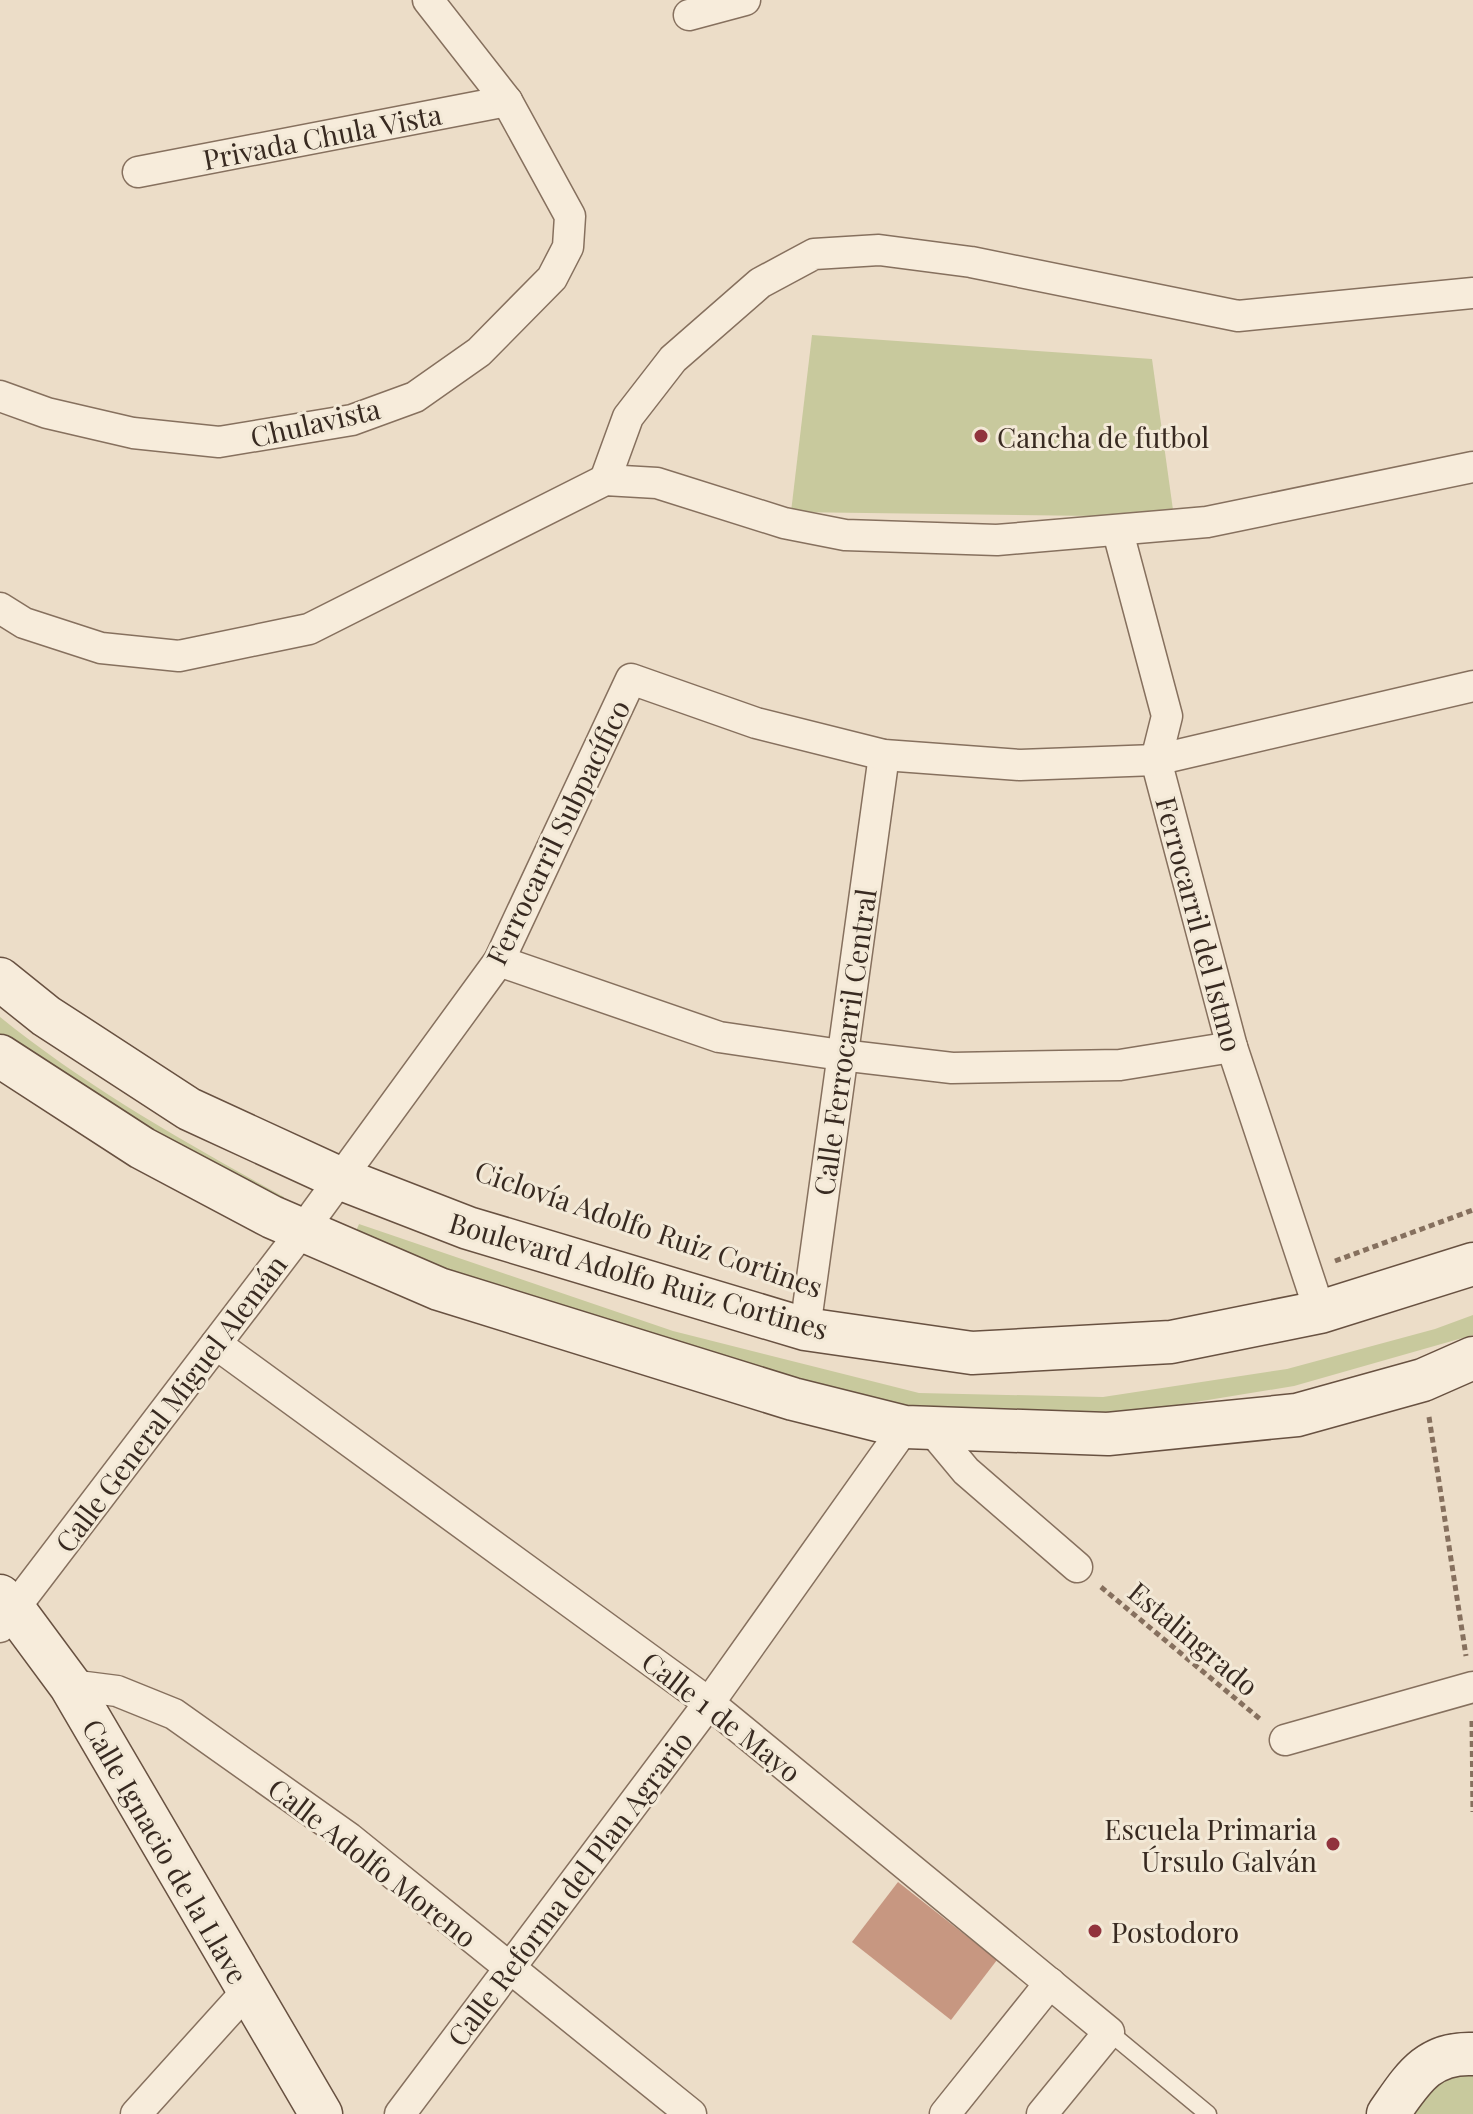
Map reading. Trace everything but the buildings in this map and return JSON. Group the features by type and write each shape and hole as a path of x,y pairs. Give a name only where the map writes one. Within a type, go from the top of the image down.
{"main road":[{"name":"Boulevard Adolfo Ruiz Cortines","path":"0,979 46,1016 189,1109 339,1178 468,1228 805,1329 972,1353 1171,1342 1320,1312 1473,1264"},
{"path":"0,1056 142,1148 302,1231 439,1289 793,1399 918,1428 1108,1434 1297,1415 1423,1380 1473,1358"},
{"name":"Calle Ignacio de la Llave","path":"4,1611 70,1685 313,2109"},
{"path":"1388,2114 1418,2071 1452,2053 1473,2054"}],"street":[{"name":"Chulavista","path":"0,396 47,413 133,433 219,442 352,420 415,397 479,352 552,278 568,247 570,216 507,101 428,0"},
{"path":"689,15 745,0"},
{"name":"Privada Chula Vista","path":"138,172 507,101"},
{"path":"605,480 628,417 673,359 760,283 814,254 879,250 971,262 1238,316 1471,304"},
{"path":"0,608 24,623 101,648 179,656 309,629 605,480 657,483 784,523 845,535 997,540 1207,522 1473,467"},
{"name":"Ferrocarril del Istmo","path":"1118,532 1167,716 1156,760 1232,1047 1320,1312"},
{"name":"Ferrocarril Subpacífico","path":"339,1178 499,961 631,679 756,723 884,755"},
{"path":"884,755 1020,765 1156,760 1473,686"},
{"name":"Calle Ferrocarril Central","path":"805,1329 884,755"},
{"path":"499,961 719,1037 841,1055 952,1068 1120,1065 1232,1047"},
{"name":"Calle General Miguel Alemán","path":"4,1611 216,1344 339,1178"},
{"name":"Calle 1 de Mayo","path":"216,1344 709,1703 1109,2032"},
{"path":"918,1428 1077,1567"},
{"name":"Calle Reforma del Plan Agrario","path":"400,2114 918,1428"},
{"name":"Calle Adolfo Moreno","path":"70,1685 117,1691 174,1714 349,1838 691,2114"},
{"path":"1285,1740 1472,1688"},
{"path":"945,2114 1050,1983"},
{"path":"136,2114 247,1991"},
{"path":"1045,2113 1109,2032"}],"lane":[{"name":"Calle 1 de Mayo","path":"1109,2032 1208,2114"}],"path":[{"path":"1307,1272 1473,1210"},
{"path":"1423,1380 1472,1688 1473,1812"},
{"name":"Estalingrado","path":"1077,1567 1285,1740"}],"green space":[{"name":"Cancha de futbol","path":"812,335 1152,359 1174,517 791,512"},
{"path":"0,1017 103,1091 284,1197 274,1219 0,1051"},
{"path":"359,1224 673,1331 919,1393 1103,1397 1287,1369 1435,1329 1473,1315 1473,1335 1294,1386 1104,1417 918,1411 672,1348 351,1243"},
{"path":"1473,2063 1473,2114 1414,2114 1442,2067"}],"place":[{"name":"Cancha de futbol","path":"981,436"},
{"name":"Escuela Primaria Úrsulo Galván","path":"1333,1844"},
{"name":"Postodoro","path":"1095,1931"}]}
